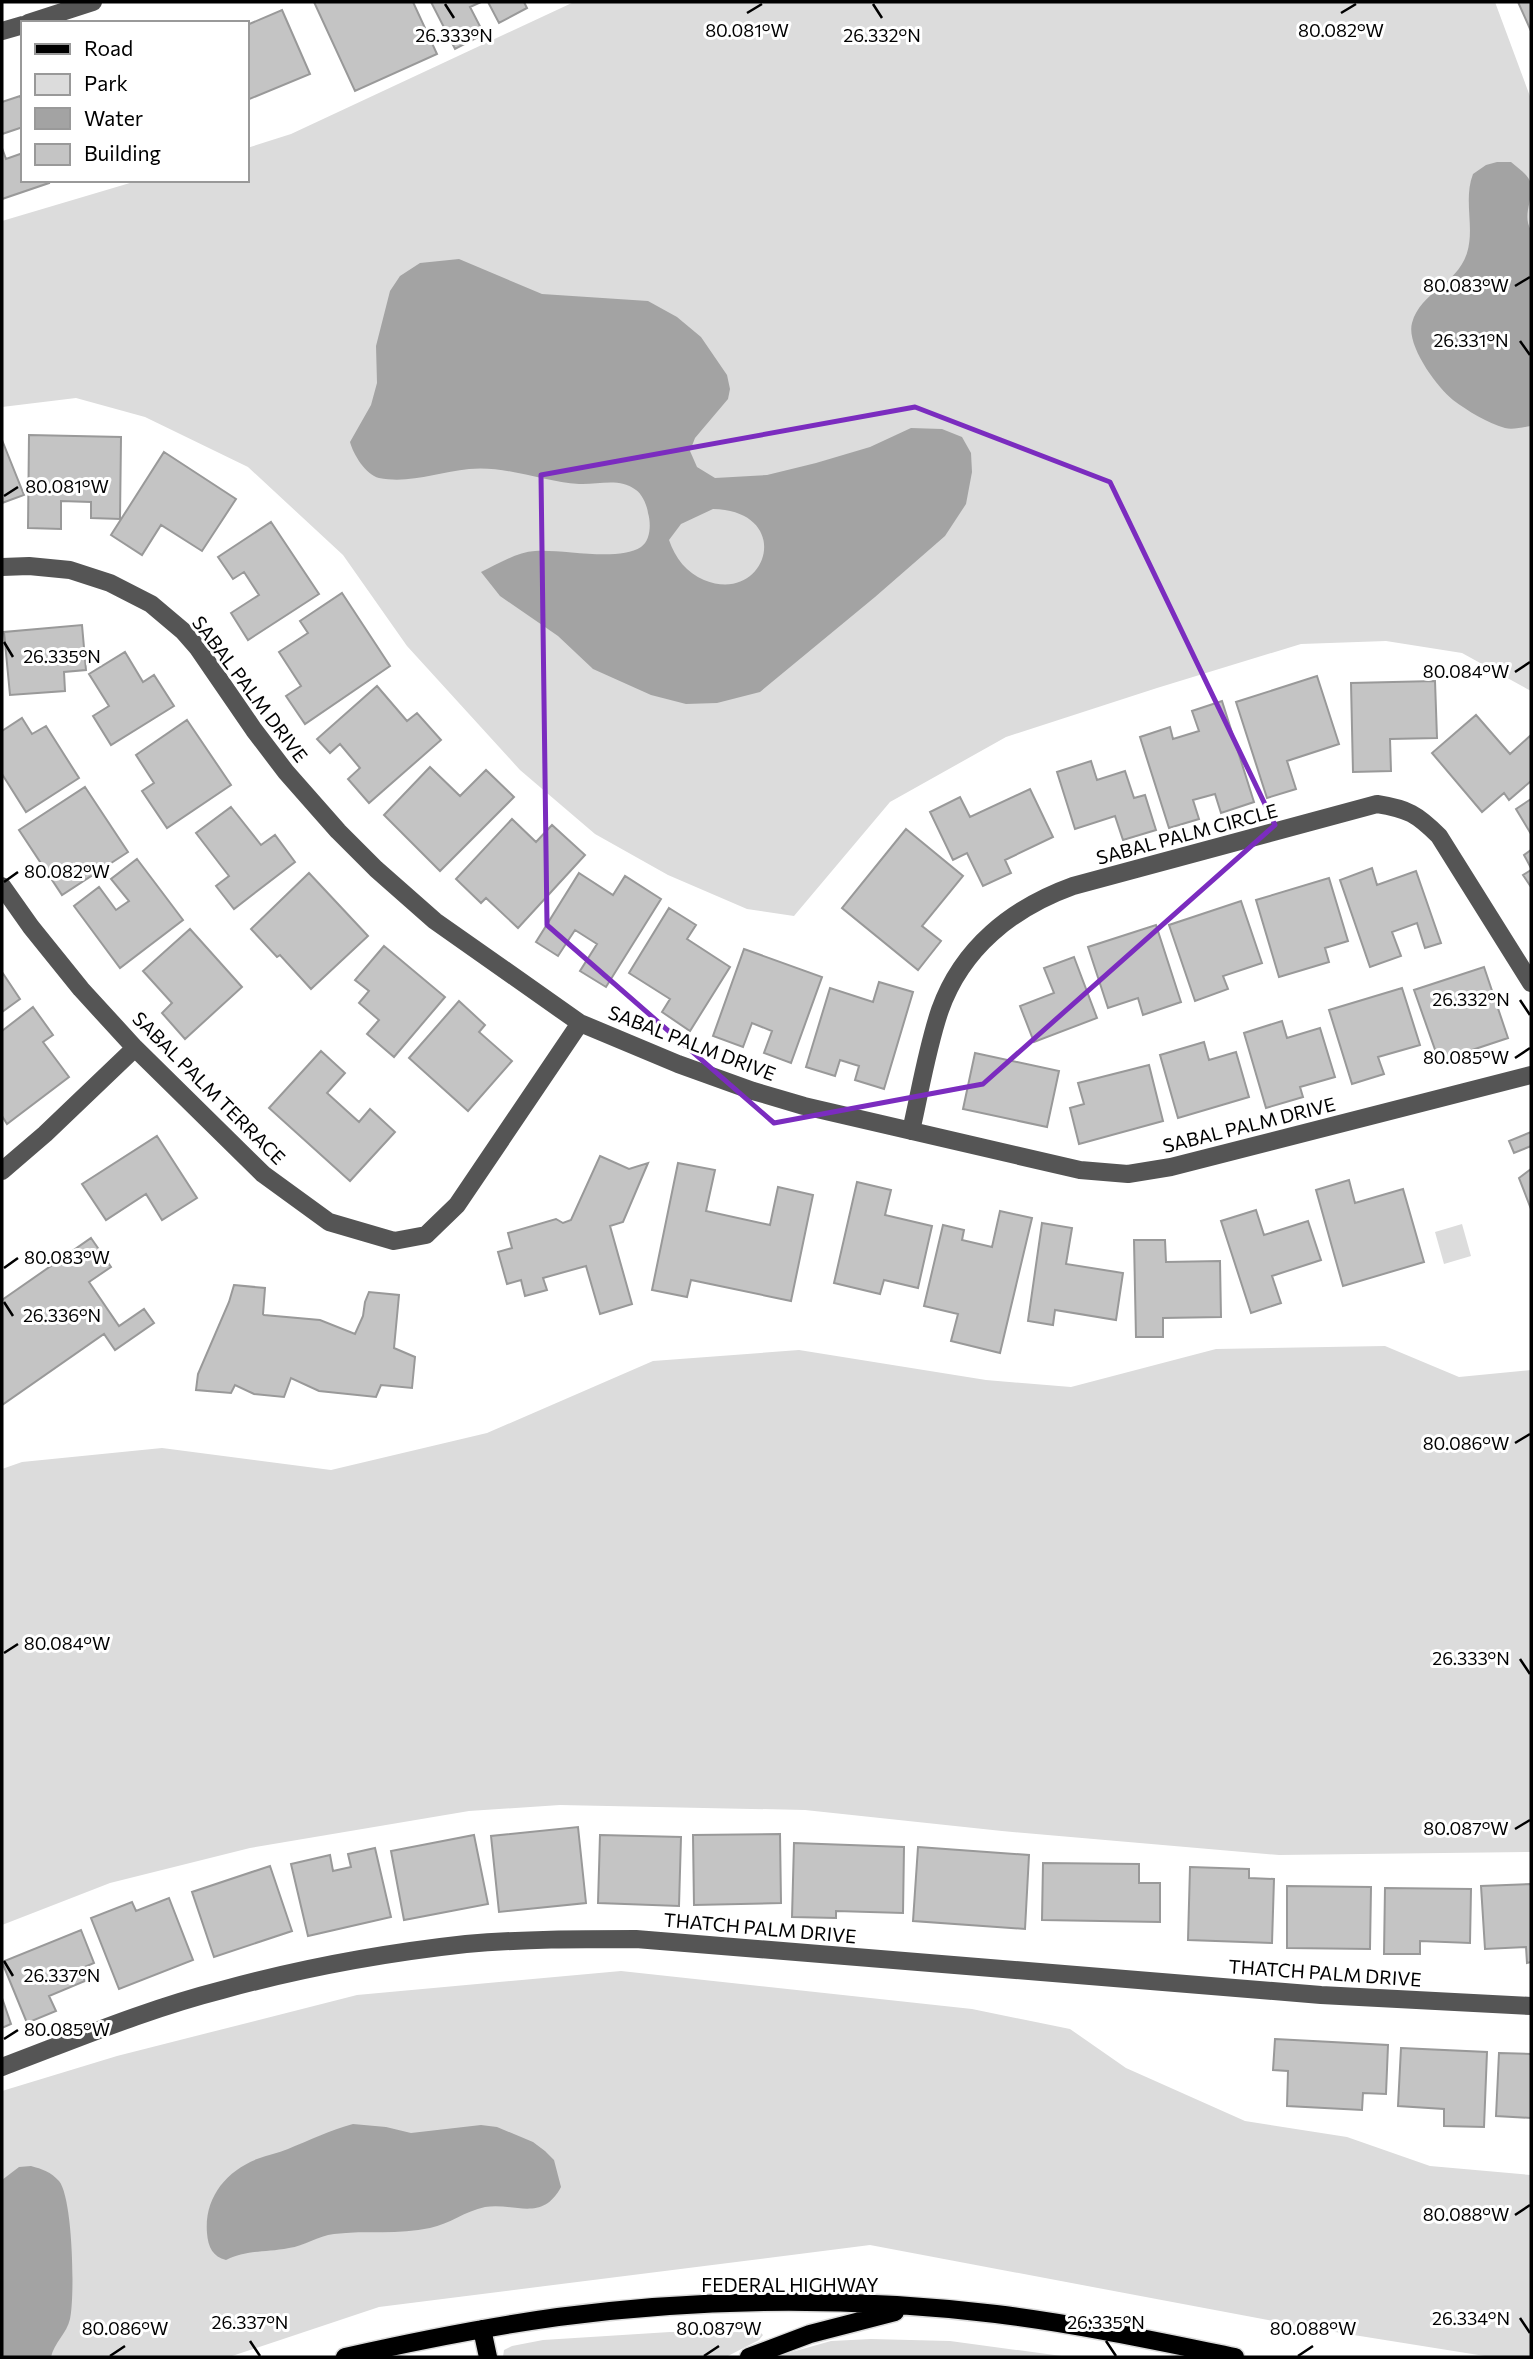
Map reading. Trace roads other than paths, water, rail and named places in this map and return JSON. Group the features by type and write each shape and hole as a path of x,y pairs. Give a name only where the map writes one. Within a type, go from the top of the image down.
{"main road":[{"name":"FEDERAL HIGHWAY","path":"345,2357 482,2329 559,2317 703,2305 775,2303 916,2307 995,2314 1068,2324 1235,2357"},
{"path":"749,2357 810,2334 916,2307"},
{"path":"482,2329 488,2357"}],"street":[{"path":"34,21 93,2"},
{"path":"2,31 21,25"},
{"name":"SABAL PALM DRIVE","path":"2,567 29,566 80,573 110,583 151,604 183,631 197,647 286,772 338,831 435,921 580,1023 678,1064 753,1091 804,1106 1080,1170 1128,1174 1171,1167 1531,1074"},
{"name":"SABAL PALM CIRCLE","path":"911,1131 940,1012 949,990 975,950 1009,918 1029,905 1073,886 1377,804 1401,808 1422,819 1439,836 1531,983"},
{"name":"SABAL PALM TERRACE","path":"2,886 81,989 135,1048 263,1174 330,1222 394,1241 426,1235 457,1205 580,1023"},
{"path":"2,1171 135,1048"},
{"name":"THATCH PALM DRIVE","path":"2,2067 139,2015 219,1990 300,1970 382,1955 469,1944 552,1939 636,1939 1321,1995 1531,2006"}],"water":[{"path":"1511,162 1526,175 1531,184 1527,219 1531,230 1531,426 1515,429 1485,420 1446,394 1424,365 1411,332 1412,323 1423,303 1448,281 1467,253 1470,233 1469,194 1473,174 1486,165"},
{"path":"459,259 542,294 648,301 677,317 701,337 727,375 730,389 728,399 695,438 690,451 697,467 715,478 767,475 870,447 911,428 942,429 962,437 971,453 972,472 966,504 945,536 760,692 717,703 686,704 651,695 593,669 558,636 500,596 481,572 528,552 619,554 641,547 648,536 650,522 645,503 636,490 623,484 565,483 483,468 413,479 379,478 365,468 354,452 350,442 371,405 377,383 376,346 390,291 400,276 420,263","holes":["713,509 739,514 755,525 763,539 763,555 756,569 744,580 726,584 704,580 687,569 678,559 669,540 681,524"]},
{"path":"353,2124 411,2133 481,2125 497,2127 533,2142 545,2151 554,2160 561,2187 545,2205 536,2208 485,2207 437,2226 418,2230 334,2234 295,2247 250,2253 226,2260 212,2251 207,2233 209,2208 219,2187 227,2178 257,2159"},
{"path":"31,2166 53,2175 64,2191 72,2248 72,2307 66,2329 51,2357 2,2357 2,2180 19,2167"}]}
